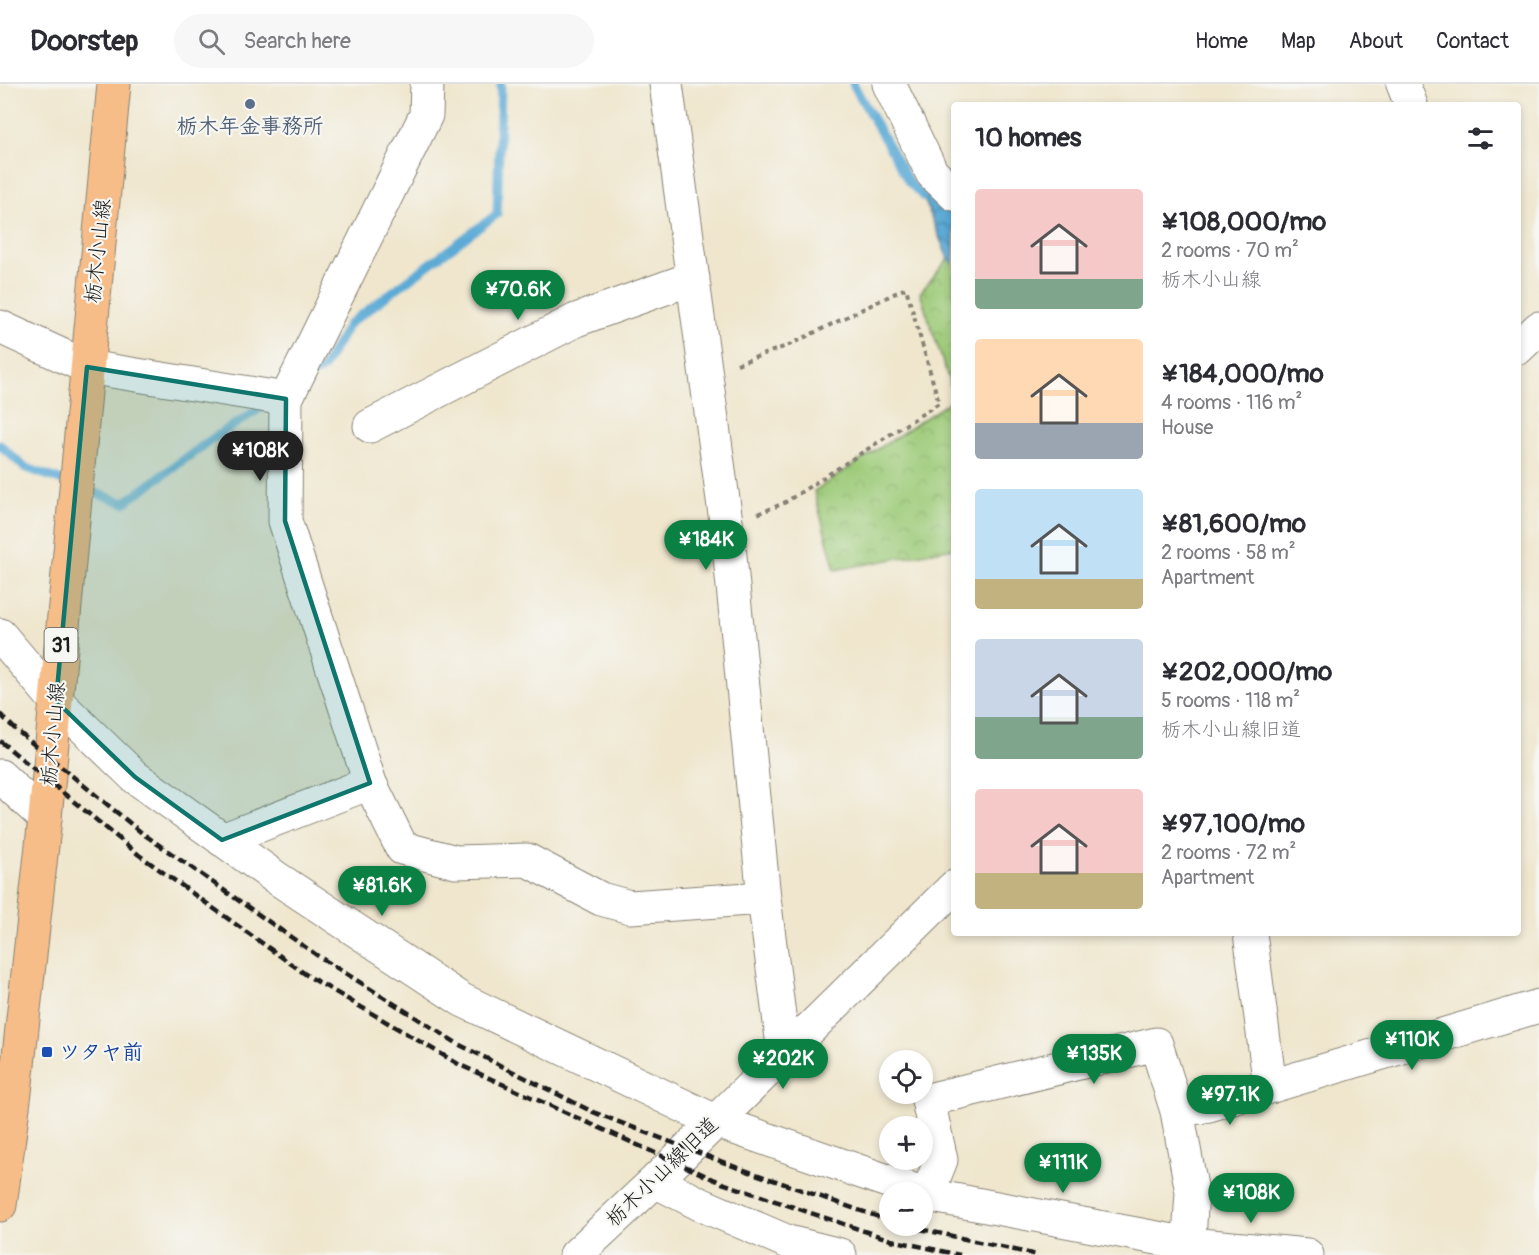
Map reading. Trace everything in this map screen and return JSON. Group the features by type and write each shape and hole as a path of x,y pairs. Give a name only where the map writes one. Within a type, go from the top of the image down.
{"main road":[{"name":"栃木小山線","path":"0,1205 15,1092 45,818 114,84"}],"street":[{"path":"428,84 426,115 286,399 285,521 370,783 402,848 456,862 528,860 601,899 630,907 764,898"},
{"path":"666,84 728,536 764,898 784,1054"},
{"path":"889,84 932,173 951,191"},
{"path":"1404,84 1410,102"},
{"path":"370,426 576,320 693,278"},
{"path":"0,327 87,367 286,399"},
{"path":"0,635 56,701 135,777 275,877 462,1000 715,1121 889,1182"},
{"path":"0,776 45,818"},
{"path":"222,840 370,783"},
{"name":"栃木小山線旧道","path":"576,1255 655,1181 951,889"},
{"path":"1250,936 1270,1087"},
{"path":"1177,1111 1209,1105 1539,1006"},
{"path":"929,1182 941,1160 928,1100 1156,1044 1177,1111 1192,1192 1189,1250"},
{"path":"655,1181 700,1204 788,1242 840,1255"},
{"path":"933,1196 1189,1250 1307,1255"}],"path":[{"path":"706,375 789,345 906,288 939,404 784,503 746,519"}],"highlighted area":[{"path":"87,367 286,399 285,521 370,783 222,840 135,777 56,701"}],"green space":[{"path":"948,259 951,262 951,387 920,293"},
{"path":"951,401 951,549 835,570 814,491"}],"water":[{"path":"940,192 951,208 951,262 948,259 923,196"}],"waterway":[{"path":"310,376 323,368 349,324 497,214 501,84"},
{"path":"853,84 909,182 923,196"},
{"path":"0,445 24,467 124,503 215,437 265,405"}],"railway":[{"path":"0,714 15,729 142,833 318,956 458,1044 593,1112 733,1166 879,1217"},
{"path":"0,741 139,855 308,976 460,1065 722,1183 891,1240 960,1255"},
{"path":"933,1232 1037,1255"}],"place":[{"name":"栃木年金事務所","path":"250,104"},
{"name":"ツタヤ前","path":"47,1052"}]}
